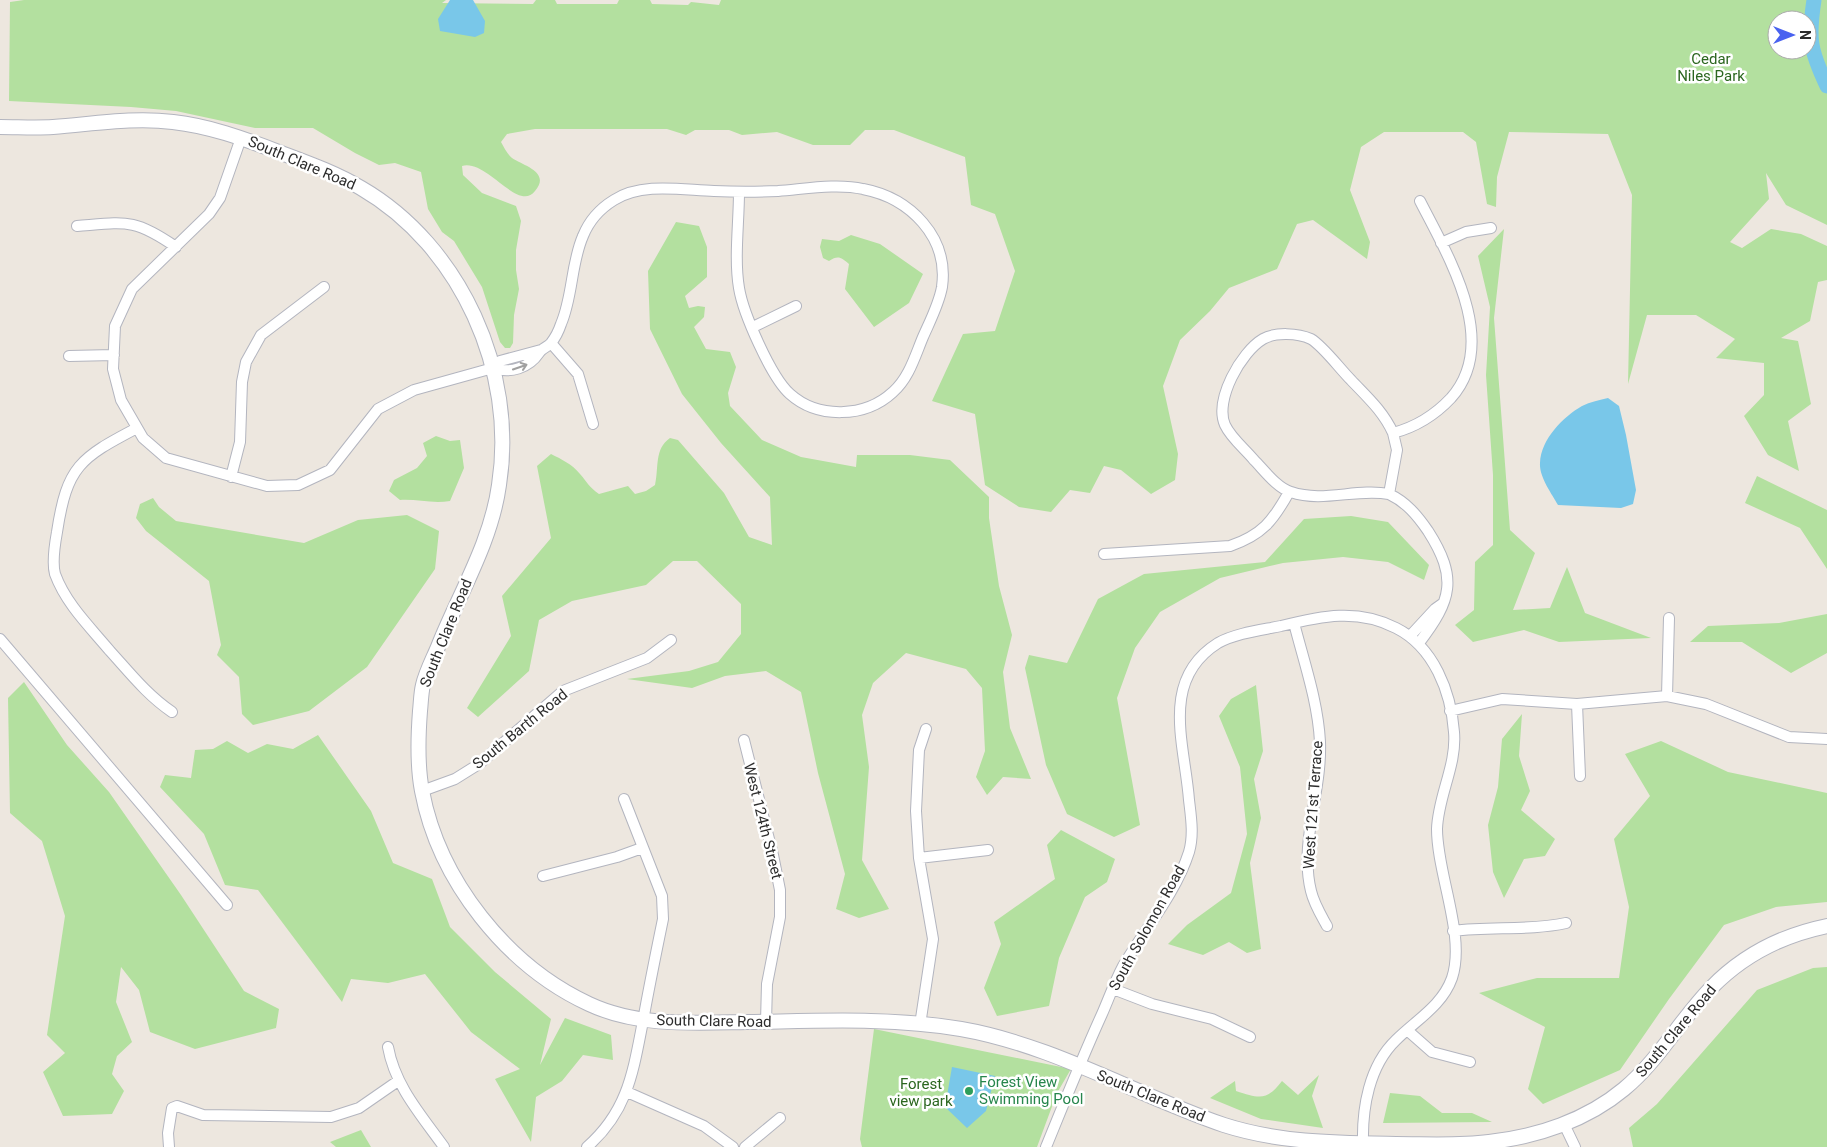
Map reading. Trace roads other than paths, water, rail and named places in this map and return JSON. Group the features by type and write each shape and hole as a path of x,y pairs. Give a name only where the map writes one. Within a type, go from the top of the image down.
{"street":[{"name":"South Clare Road","path":"0,127 53,127 106,120 165,120 205,126 336,174 367,191 406,220 430,244 463,296 481,334 493,368 502,433 499,487 486,536 423,684 418,738 422,791 436,840 464,894 495,934 544,978 590,1005 625,1016 687,1023 766,1022 920,1025 995,1036 1033,1048 1210,1119 1247,1131 1307,1142 1363,1144 1483,1143 1508,1140 1564,1124 1600,1105 1629,1084 1662,1050 1710,988 1737,964 1785,938 1827,926"},
{"path":"241,138 220,198 209,214 132,290 115,326 113,368 121,400 137,428 143,438 166,458 267,486 298,485 330,470 378,409 414,390 493,368 502,360 541,350 551,343 566,310 583,236 590,223 607,204 617,197 645,190 739,192 850,187 876,192 905,208 923,222 937,243 943,267 941,291 910,369 892,393 871,406 858,410 832,412 817,409 789,394 771,367 739,289 739,192"},
{"path":"1393,433 1405,430 1439,412 1458,390 1468,371 1472,349 1472,330 1469,313 1441,243 1420,201"},
{"path":"77,226 126,222 149,229 176,247"},
{"path":"1441,243 1466,232 1491,228"},
{"path":"232,477 240,442 242,382 246,362 261,335 324,287"},
{"path":"753,327 796,306"},
{"path":"1389,494 1397,450 1393,433 1383,413 1312,340 1282,334 1264,338 1233,374 1224,396 1222,411 1225,425 1273,480 1289,492 1327,497 1367,492 1389,494 1399,499 1412,510 1439,549 1446,567 1448,589 1439,617 1419,643"},
{"path":"551,343 578,374 593,424"},
{"path":"69,356 114,355"},
{"path":"137,428 87,457 71,476 61,503 54,572 71,605 152,698 172,712"},
{"path":"1104,554 1230,546 1248,540 1275,517 1289,492"},
{"path":"1410,636 1442,604"},
{"name":"South Solomon Road","path":"1046,1147 1122,968 1174,884 1189,851 1192,828 1179,726 1180,700 1190,673 1204,654 1220,642 1240,635 1323,616 1355,615 1383,621 1419,643 1440,676 1450,711 1454,748 1437,825 1438,844 1456,952 1452,979 1433,1009 1384,1053 1368,1087 1363,1144"},
{"path":"1667,696 1669,618"},
{"name":"West 121st Terrace","path":"1294,622 1317,719 1320,742 1320,763 1308,855 1308,874 1316,907 1327,926"},
{"path":"0,639 227,905"},
{"name":"South Barth Road","path":"422,791 455,780 479,764 563,691 647,658 671,640"},
{"path":"1450,711 1502,699 1577,704 1667,696 1706,704 1789,737 1827,739"},
{"path":"1577,704 1580,776"},
{"path":"920,1025 934,939 919,858 916,811 919,750 926,729"},
{"name":"West 124th Street","path":"744,740 780,890 780,917 767,984 766,1022"},
{"path":"587,1147 609,1123 627,1092 632,1077 663,919 662,896 624,799"},
{"path":"542,876 617,857 642,848"},
{"path":"919,858 988,850"},
{"path":"1453,931 1490,927 1546,927 1566,923"},
{"path":"1113,989 1152,1004 1212,1019 1250,1037"},
{"path":"1408,1030 1432,1052 1470,1062"},
{"path":"388,1047 392,1067 398,1081 444,1147"},
{"path":"169,1147 170,1115 172,1108 177,1106 203,1115 331,1117 360,1108 398,1081"},
{"path":"627,1092 704,1126 734,1147"},
{"path":"746,1147 780,1118"},
{"path":"1564,1124 1574,1147"}],"water":[{"path":"450,0 473,0 485,21 484,33 475,37 440,31 438,19"},
{"path":"1608,398 1619,406 1626,435 1636,490 1633,504 1621,508 1558,505 1546,485 1540,468 1541,454 1544,446 1554,430 1568,416 1588,403"},
{"name":"Forest View Swimming Pool","path":"952,1067 995,1076 986,1111 967,1128 945,1107"}],"waterway":[{"path":"1814,0 1811,25 1812,44 1817,63 1827,86"}],"place":[{"name":"Forest View Swimming Pool","path":"969,1091"}],"park label":[{"name":"Cedar Niles Park","path":"1711,68"},
{"name":"Forest view park","path":"921,1092"}]}
